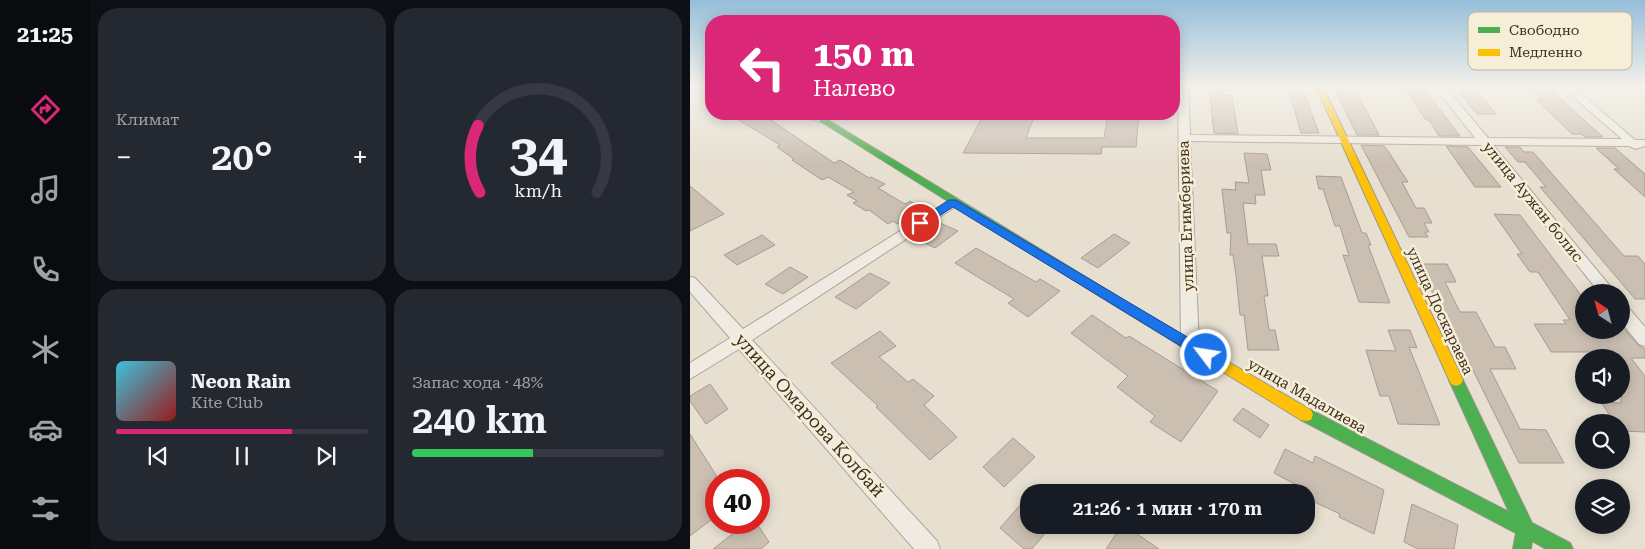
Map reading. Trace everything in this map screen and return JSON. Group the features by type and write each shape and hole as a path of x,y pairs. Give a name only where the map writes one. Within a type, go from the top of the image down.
{"street":[{"name":"улица Егимбериева","path":"1183,113 1190,345"},
{"name":"улица Доскараева","path":"1331,113 1525,527"},
{"name":"улица Аужан болис","path":"1460,113 1600,284"},
{"path":"1600,113 1639,143 1645,153"},
{"name":"улица Мадалиева","path":"821,120 1319,423 1525,527 1564,549"},
{"path":"1183,138 1639,143"},
{"path":"690,372 953,202"},
{"name":"улица Омарова Колбай","path":"690,282 928,549"},
{"path":"1630,321 1645,339"},
{"path":"1522,549 1525,527"}],"building":[{"path":"1212,113 1235,113 1238,134 1214,133"},
{"path":"1295,113 1311,113 1319,133 1301,133"},
{"path":"1346,113 1367,113 1379,135 1357,135"},
{"path":"1421,113 1442,113 1460,136 1439,136 1429,120 1426,120"},
{"path":"1476,113 1496,114 1477,114"},
{"path":"1550,113 1576,113 1603,137 1585,137 1581,134 1572,134"},
{"path":"739,120 771,120 834,163 840,160 869,178 871,177 885,184 878,188 905,204 910,201 918,206 918,212 897,224 893,221 888,224 869,210 866,211 853,203 857,201 847,195 854,192 828,177 822,180 792,160 794,159 777,147 780,145"},
{"path":"981,120 1033,120 1026,138 1104,138 1107,120 1138,120 1136,147 1102,147 1101,154 963,153"},
{"path":"1361,145 1384,146 1388,151 1408,182 1402,182 1416,208 1424,208 1432,223 1424,223 1429,232 1425,232 1428,237 1409,237"},
{"path":"1446,146 1468,147 1501,187 1475,187"},
{"path":"1505,147 1520,147 1524,152 1533,152 1624,256 1638,256 1645,264 1645,299 1635,299 1630,293 1630,284 1622,284 1540,187 1546,187 1525,162 1518,162"},
{"path":"1596,148 1615,148 1645,174 1645,197 1614,169 1619,169"},
{"path":"1244,153 1267,154 1271,170 1261,170 1265,195 1255,195 1256,204 1243,203 1248,244 1276,244 1279,256 1262,256 1268,296 1264,296 1269,330 1275,330 1279,350 1248,350 1244,315 1240,315 1233,255 1230,255 1231,233 1227,233 1222,189 1236,190 1235,182 1249,183"},
{"path":"1316,176 1341,177 1362,233 1366,233 1371,245 1368,245 1390,303 1359,302 1343,255 1349,256 1340,226 1335,226 1323,189 1319,189"},
{"path":"690,186 724,214 690,231"},
{"path":"1494,214 1520,215 1575,287 1575,339 1630,339 1630,336 1638,345 1645,349 1645,358 1631,358 1645,376 1645,432 1630,431 1630,414 1609,414 1602,404 1630,404 1630,349 1575,349 1575,352 1551,352 1534,324 1566,324 1563,320 1570,320 1538,272 1530,272 1517,254 1522,254"},
{"path":"940,223 958,231 935,248 917,239"},
{"path":"1114,234 1130,243 1098,268 1081,258"},
{"path":"762,235 775,245 737,265 724,255"},
{"path":"976,248 1036,282 1040,279 1060,291 1028,317 1008,303 1014,299 955,263"},
{"path":"1420,264 1447,264 1456,282 1445,282 1460,312 1476,312 1495,347 1505,347 1516,369 1490,369 1520,429 1546,430 1564,463 1519,463 1455,334 1451,334"},
{"path":"790,267 808,277 783,294 765,284"},
{"path":"870,273 890,283 856,309 835,297"},
{"path":"1092,315 1126,338 1129,336 1218,391 1181,442 1150,422 1155,416 1117,387 1128,376 1071,333"},
{"path":"1388,330 1410,330 1417,348 1409,347 1440,425 1398,424 1389,396 1380,396 1366,350 1396,351"},
{"path":"880,331 896,346 879,357 908,382 913,379 934,396 924,405 957,437 930,460 876,407 878,406 831,363"},
{"path":"710,384 728,409 706,424 690,401 690,396"},
{"path":"1243,408 1269,425 1260,438 1233,420"},
{"path":"690,434 712,469 705,469 705,524 690,536"},
{"path":"1013,438 1035,457 1004,487 983,467"},
{"path":"1285,449 1313,463 1315,456 1384,490 1374,534 1339,517 1340,514 1315,502 1315,484 1295,484 1274,473"},
{"path":"1412,504 1458,525 1454,549 1418,549 1404,542"},
{"path":"1020,505 1020,534 1044,534 1032,549 1024,549 1000,528"},
{"path":"732,534 764,534 769,542 761,549 713,549"},
{"path":"1116,534 1137,534 1159,549 1106,549"}],"traffic: fast":[{"path":"823,120 1113,299"},
{"path":"1456,380 1525,527 1522,549"},
{"path":"1306,415 1564,549"}],"traffic: slow":[{"path":"1331,113 1456,380"},
{"path":"1113,299 1306,415"}],"route":[{"path":"920,223 953,202 1206,355"}]}
